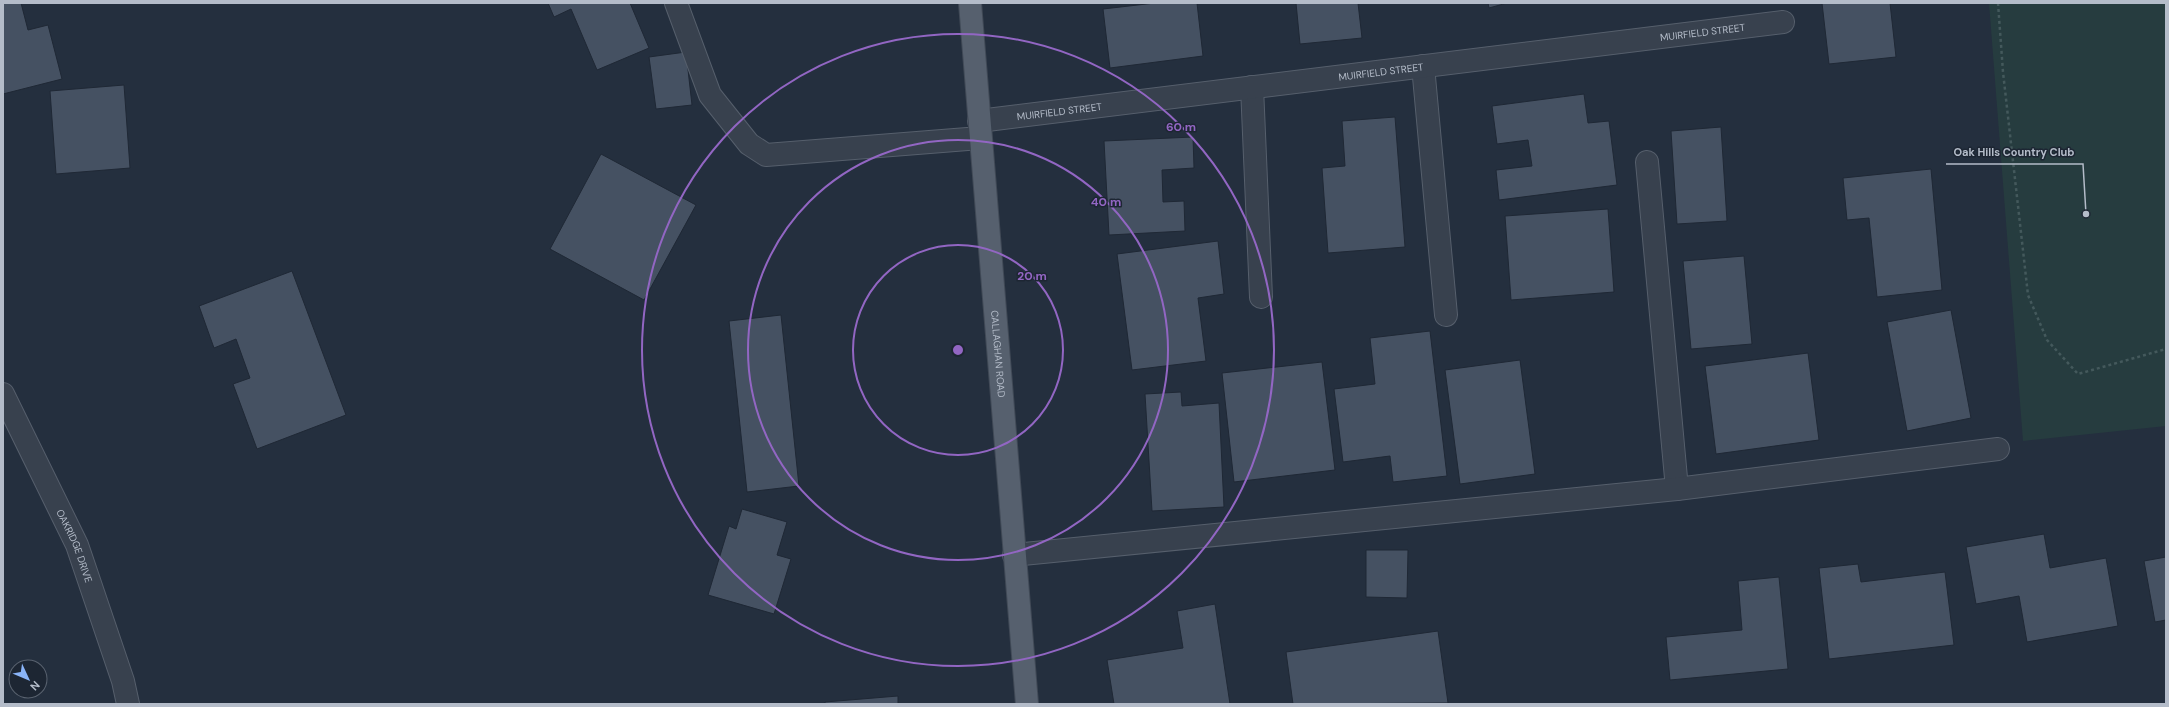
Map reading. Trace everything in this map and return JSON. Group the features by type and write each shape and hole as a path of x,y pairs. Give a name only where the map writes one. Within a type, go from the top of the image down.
{"main road":[{"name":"CALLAGHAN ROAD","path":"970,3 979,130 1027,704"}],"street":[{"name":"MUIRFIELD STREET","path":"676,3 710,95 749,144 766,155 979,130 1252,87 1783,22"},
{"path":"1423,66 1446,315"},
{"path":"1252,87 1261,297"},
{"path":"1647,162 1678,489"},
{"name":"OAKRIDGE DRIVE","path":"3,394 77,545 123,681 128,704"},
{"path":"1014,555 1678,489 1998,449"}],"path":[{"path":"1998,3 2028,295 2047,340 2078,374 2166,349"}],"green space":[{"path":"1989,3 2166,3 2166,426 2023,441"}],"building":[{"path":"3,3 21,3 28,30 48,25 62,79 3,94"},
{"path":"548,3 630,3 649,48 597,70 571,9 554,17"},
{"path":"1155,3 1197,3 1203,56 1110,68 1103,9"},
{"path":"1296,3 1358,3 1362,38 1300,44"},
{"path":"1488,3 1507,3 1489,8"},
{"path":"1822,3 1890,3 1896,57 1829,64"},
{"path":"686,52 692,105 656,109 649,57"},
{"path":"124,85 130,168 56,174 50,91"},
{"path":"1584,94 1588,123 1609,121 1617,185 1499,200 1496,170 1532,166 1528,140 1497,144 1492,106"},
{"path":"1395,117 1405,247 1328,253 1322,168 1345,166 1342,121"},
{"path":"1721,127 1727,221 1677,224 1671,131"},
{"path":"1193,137 1194,168 1162,170 1163,202 1184,201 1185,231 1109,235 1104,141"},
{"path":"601,154 696,205 644,300 550,249"},
{"path":"1931,169 1942,290 1877,297 1869,218 1847,220 1843,178"},
{"path":"1608,209 1614,292 1511,300 1505,216"},
{"path":"1218,241 1224,294 1198,298 1206,361 1132,370 1117,254"},
{"path":"1744,256 1752,344 1691,349 1683,261"},
{"path":"292,271 346,415 257,449 233,384 250,378 236,339 214,348 199,306"},
{"path":"1951,310 1971,418 1907,431 1887,322"},
{"path":"781,315 799,486 747,492 729,321"},
{"path":"1430,331 1447,476 1393,482 1390,456 1343,462 1334,389 1375,384 1370,338"},
{"path":"1808,353 1819,440 1716,454 1705,366"},
{"path":"1520,360 1535,474 1460,484 1445,370"},
{"path":"1322,362 1335,470 1234,482 1222,373"},
{"path":"1181,392 1182,406 1219,403 1224,507 1152,511 1145,394"},
{"path":"742,509 787,522 777,555 791,559 774,614 708,595 729,526 736,529"},
{"path":"2044,534 2050,568 2106,558 2118,626 2027,642 2019,596 1976,604 1966,547"},
{"path":"1366,550 1408,550 1407,598 1366,597"},
{"path":"2166,557 2166,620 2155,622 2144,561"},
{"path":"1858,564 1861,582 1945,572 1954,645 1829,659 1819,568"},
{"path":"1779,577 1788,669 1670,680 1666,637 1742,630 1738,581"},
{"path":"1215,604 1230,704 1114,704 1107,660 1183,648 1177,611"},
{"path":"1438,631 1448,703 1293,704 1286,652"},
{"path":"898,696 898,704 825,704 825,702"}],"place":[{"name":"Oak Hills Country Club","path":"2086,214"}]}
